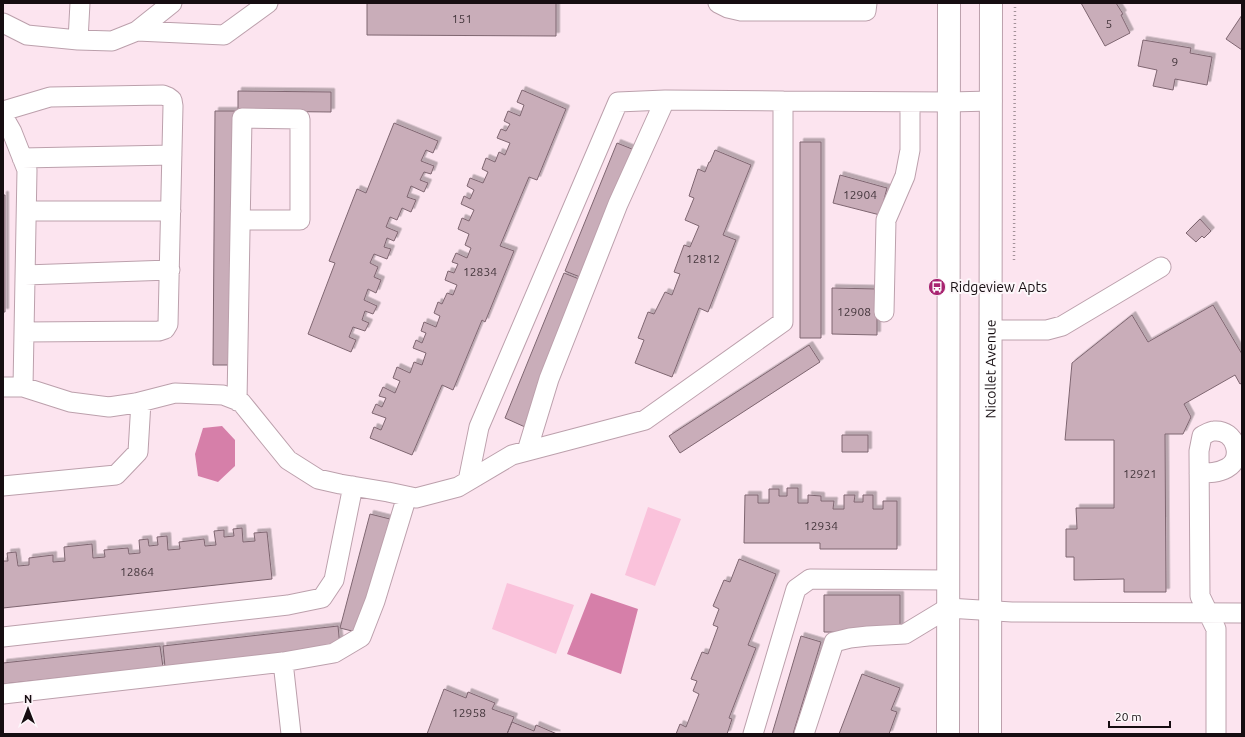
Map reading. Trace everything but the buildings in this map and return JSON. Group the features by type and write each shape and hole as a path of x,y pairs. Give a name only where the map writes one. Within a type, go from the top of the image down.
{"main road":[{"path":"948,734 949,3"},
{"name":"Nicollet Avenue","path":"990,734 992,330 991,3"}],"lane":[{"path":"78,40 80,3"},
{"path":"3,23 27,35 78,40 112,41 137,30 172,3"},
{"path":"137,30 224,34 268,3"},
{"path":"718,3 728,8 740,11 866,11 867,3"},
{"path":"3,111 50,97 163,95 172,100 173,106 170,270 168,324 165,329 159,331 24,332"},
{"path":"468,481 479,427 618,102 665,100 910,102 992,101"},
{"path":"527,451 549,380 618,204 665,100"},
{"path":"3,387 22,387 70,402 108,407 141,402 175,393 223,395 241,402 288,460 318,479 416,498 458,487 512,455 645,420 783,322 783,101"},
{"path":"884,312 886,220 905,176 910,150 910,102"},
{"path":"3,116 14,152 27,170 22,387"},
{"path":"237,401 242,118 300,119 300,220 241,220"},
{"path":"14,152 172,155"},
{"path":"27,211 171,211"},
{"path":"992,330 1047,330 1062,326 1161,267"},
{"path":"25,275 170,270"},
{"path":"3,486 116,475 138,452 141,402"},
{"path":"1199,473 1200,596 1216,629 1216,734"},
{"path":"3,638 288,605 322,598 334,580 353,486"},
{"path":"3,694 283,662 334,654 361,637 375,601 407,496"},
{"path":"753,734 796,589 810,579 948,580"},
{"path":"804,734 834,642 850,638 905,634 948,608 1012,612 1242,613"},
{"path":"283,662 291,734"}],"shaded area":[{"path":"222,426 235,440 235,466 218,482 198,476 195,454 203,428"},
{"path":"648,507 681,519 655,586 625,575"},
{"path":"507,583 574,605 556,654 492,629"},
{"path":"591,593 638,609 621,674 567,654"}],"place":[{"name":"Ridgeview Apts","path":"937,287"}]}
